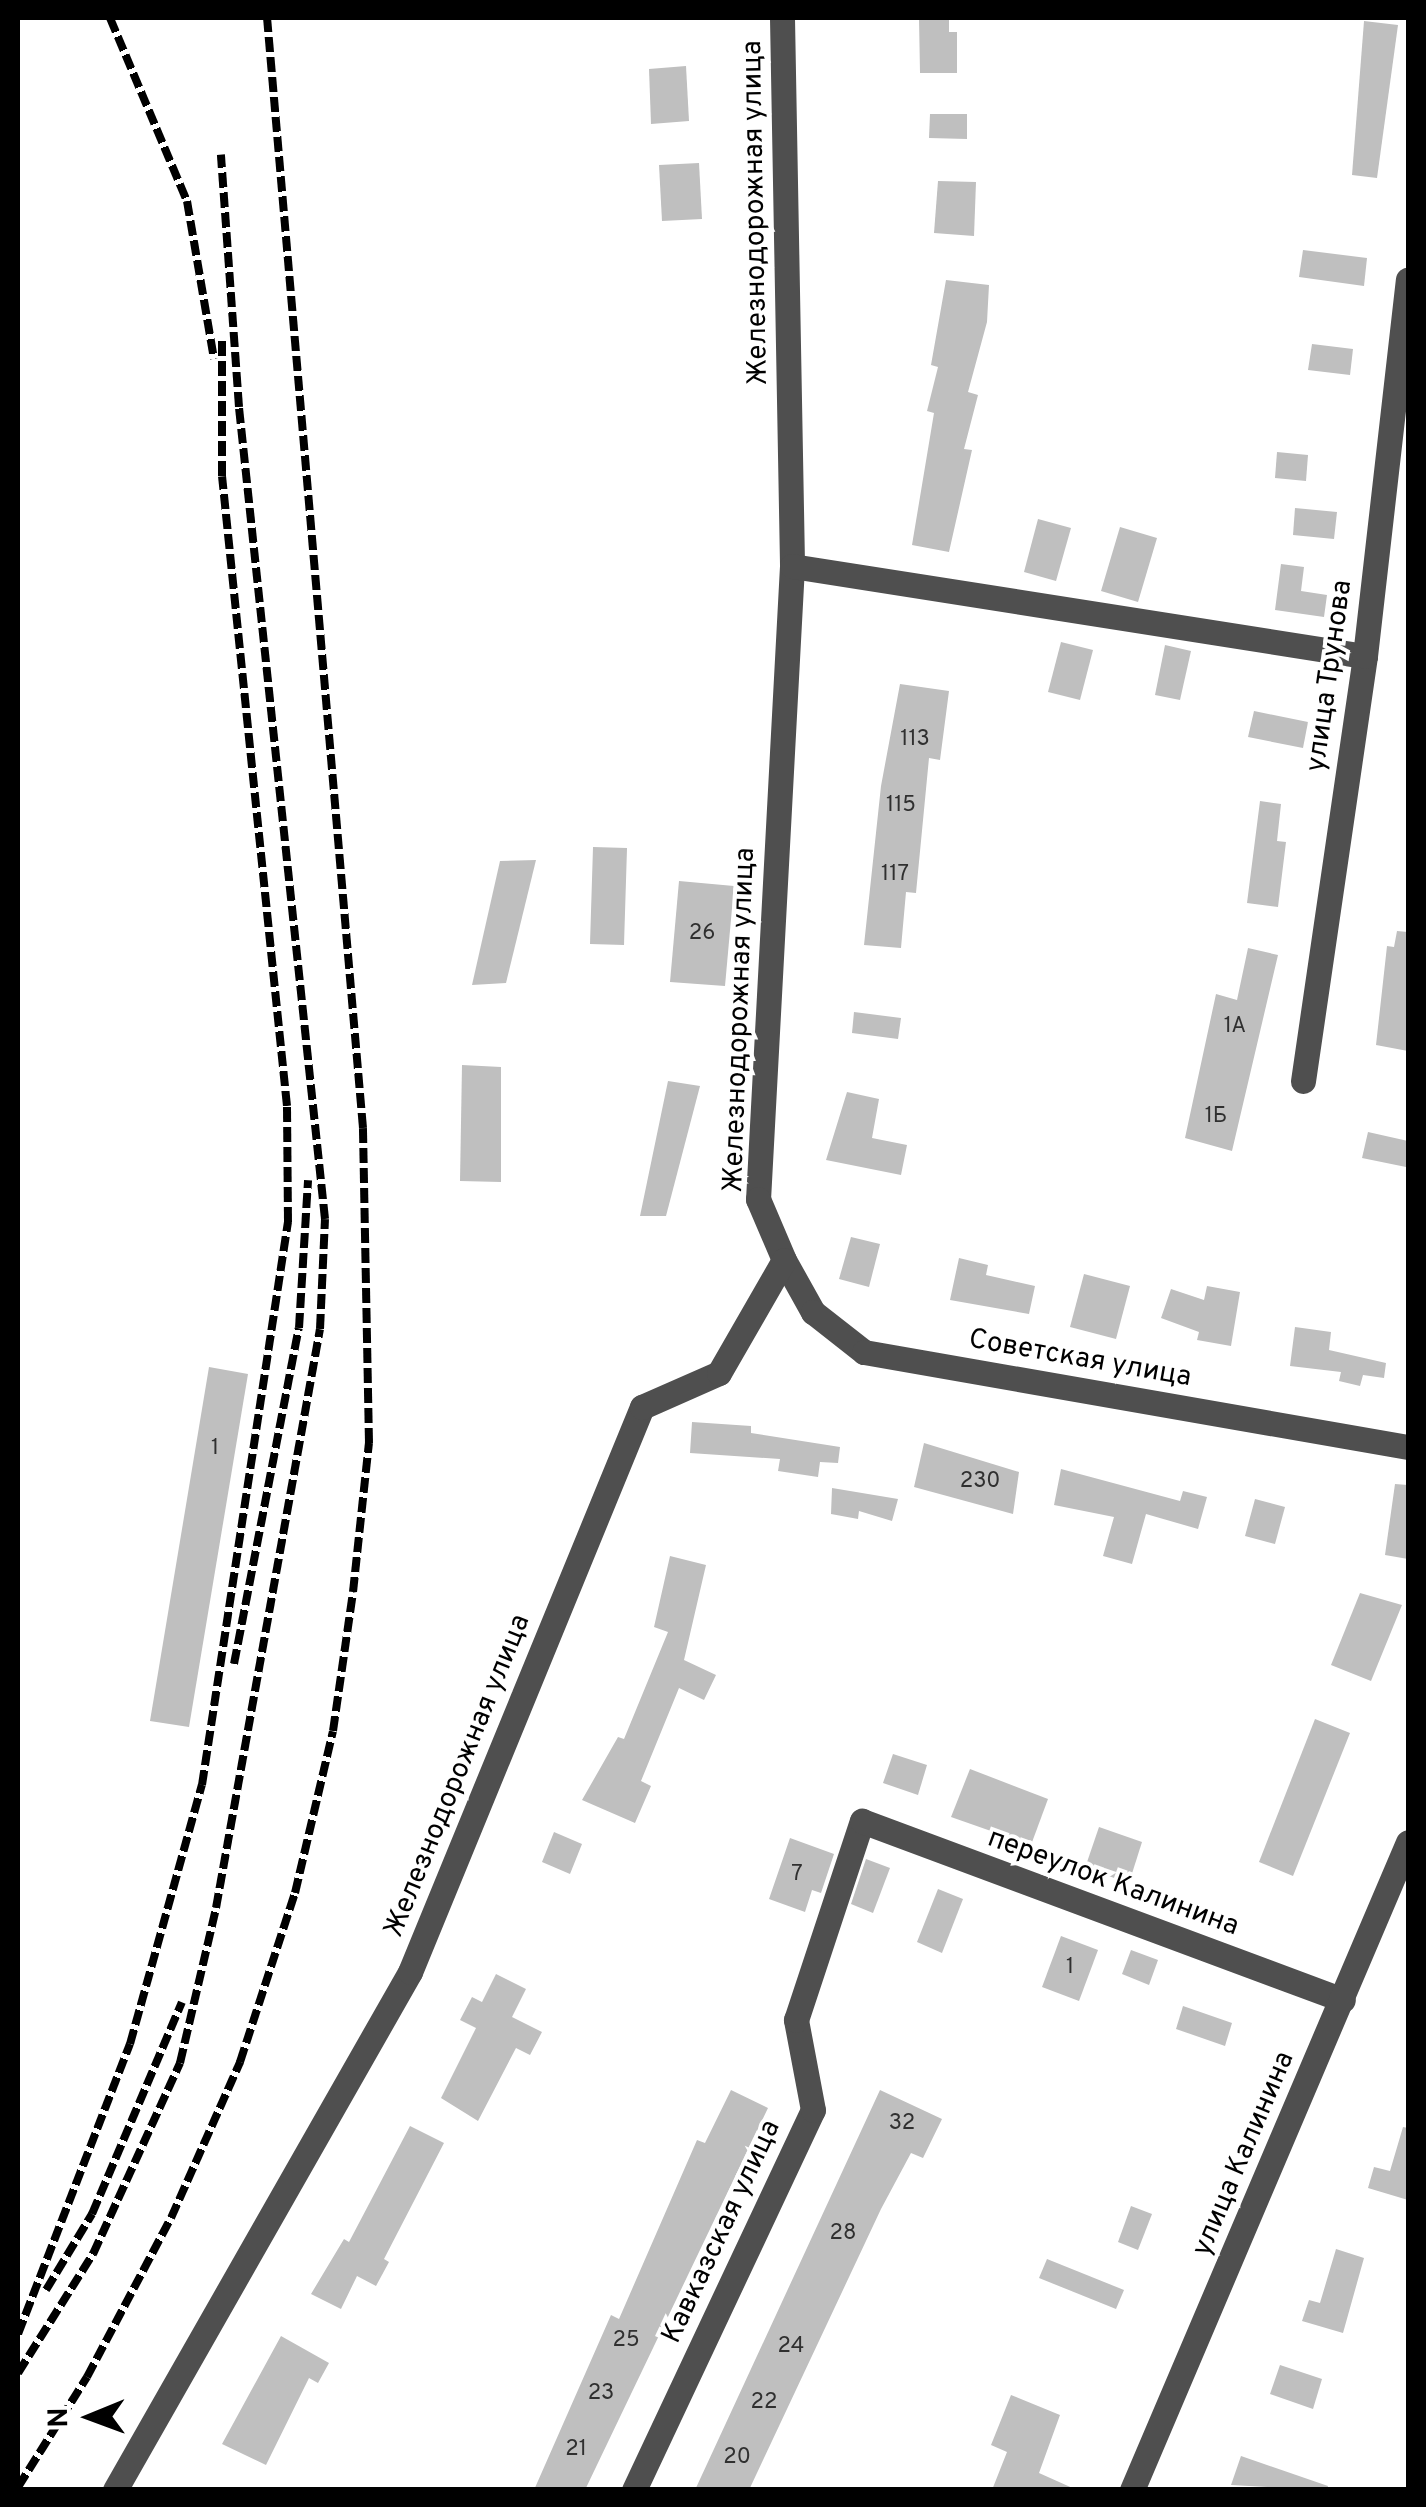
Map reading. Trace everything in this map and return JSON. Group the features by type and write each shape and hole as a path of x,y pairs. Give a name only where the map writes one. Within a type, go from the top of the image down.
{"street":[{"name":"Железнодорожная улица","path":"115,2490 410,1972 642,1406 720,1373 784,1260 758,1199 792,566 782,18"},
{"name":"улица Трунова","path":"1302,1081 1364,656 1408,279"},
{"path":"792,566 1364,656"},
{"name":"Советская улица","path":"784,1260 813,1312 864,1352 1408,1447"},
{"name":"переулок Калинина","path":"862,1821 1343,2000"},
{"name":"Кавказская улица","path":"634,2490 813,2110 796,2020 862,1821"},
{"name":"улица Калинина","path":"1132,2490 1408,1842"}],"building":[{"path":"919,18 949,18 949,32 957,32 957,73 920,73"},
{"path":"1364,21 1398,25 1377,178 1352,175"},
{"path":"686,66 689,121 651,124 649,69"},
{"path":"930,114 967,114 967,139 929,138"},
{"path":"699,163 702,219 662,221 659,165"},
{"path":"938,181 976,182 974,236 934,233"},
{"path":"1303,250 1367,258 1364,286 1299,277"},
{"path":"946,280 989,285 987,322 968,392 978,395 964,449 972,450 949,552 912,545 934,413 927,411 938,367 931,365"},
{"path":"1312,344 1353,349 1350,375 1308,370"},
{"path":"1277,452 1308,455 1306,481 1275,478"},
{"path":"1295,508 1337,512 1334,539 1293,535"},
{"path":"1038,519 1071,528 1056,581 1024,572"},
{"path":"1120,527 1157,538 1138,602 1101,591"},
{"path":"1281,564 1304,567 1301,591 1327,595 1324,617 1275,610"},
{"path":"1061,642 1093,650 1080,700 1048,692"},
{"path":"1165,645 1191,651 1180,700 1155,695"},
{"path":"900,684 949,691 940,760 929,758 916,893 906,892 901,948 864,945 881,786"},
{"path":"1254,711 1308,722 1303,748 1248,737"},
{"path":"1260,801 1281,804 1277,841 1286,842 1278,907 1247,903"},
{"path":"593,847 627,848 624,945 590,944"},
{"path":"536,860 506,983 472,985 500,861"},
{"path":"679,881 734,886 725,986 670,982"},
{"path":"1397,931 1408,932 1408,1051 1376,1045 1387,946 1394,947"},
{"path":"1248,948 1278,955 1232,1151 1185,1138 1216,994 1237,1000"},
{"path":"854,1012 901,1018 898,1039 852,1033"},
{"path":"462,1065 501,1067 501,1182 460,1181"},
{"path":"668,1081 700,1086 666,1216 640,1216"},
{"path":"847,1092 879,1099 872,1138 907,1145 901,1175 826,1160"},
{"path":"1368,1132 1408,1141 1406,1167 1362,1158"},
{"path":"851,1237 880,1244 869,1287 839,1279"},
{"path":"959,1258 988,1265 986,1275 1035,1286 1029,1314 950,1300"},
{"path":"1084,1274 1130,1286 1116,1339 1070,1327"},
{"path":"1207,1286 1240,1292 1231,1346 1197,1340 1199,1332 1161,1318 1171,1289 1204,1300"},
{"path":"1295,1327 1331,1332 1329,1350 1386,1363 1384,1378 1363,1375 1360,1386 1339,1381 1341,1372 1290,1366"},
{"path":"209,1367 248,1374 189,1727 150,1721"},
{"path":"692,1422 751,1426 751,1433 840,1447 838,1463 820,1462 818,1477 778,1471 780,1459 690,1453"},
{"path":"924,1443 1019,1472 1013,1514 914,1487"},
{"path":"1061,1469 1180,1501 1183,1491 1207,1497 1198,1529 1146,1514 1132,1564 1103,1556 1114,1517 1054,1505"},
{"path":"1395,1484 1408,1485 1408,1559 1385,1555"},
{"path":"832,1488 898,1499 892,1521 859,1511 858,1519 831,1514"},
{"path":"1255,1499 1285,1507 1275,1544 1245,1536"},
{"path":"670,1556 706,1565 684,1660 716,1675 704,1700 679,1688 641,1781 651,1786 635,1823 582,1800 618,1737 624,1739 668,1632 654,1627"},
{"path":"1360,1593 1402,1605 1371,1681 1331,1665"},
{"path":"1315,1719 1350,1733 1293,1876 1259,1862"},
{"path":"893,1754 927,1765 918,1795 883,1783"},
{"path":"970,1769 1048,1799 1031,1845 951,1817"},
{"path":"1099,1827 1142,1842 1129,1883 1085,1868"},
{"path":"554,1832 582,1844 570,1874 542,1862"},
{"path":"790,1838 834,1854 821,1893 812,1890 805,1912 769,1899"},
{"path":"866,1859 890,1868 873,1913 851,1904"},
{"path":"938,1889 963,1899 942,1953 917,1942"},
{"path":"1061,1936 1098,1950 1079,2001 1042,1987"},
{"path":"1131,1950 1158,1960 1149,1985 1122,1974"},
{"path":"496,1974 526,1989 512,2017 542,2032 530,2055 516,2048 478,2121 441,2098 476,2028 460,2020 472,1997 482,2002"},
{"path":"1183,2006 1232,2023 1225,2046 1176,2029"},
{"path":"731,2090 768,2108 585,2490 534,2490 611,2315 619,2319 697,2140 705,2143"},
{"path":"880,2090 942,2119 923,2158 911,2153 881,2209 749,2490 695,2490"},
{"path":"410,2126 444,2143 384,2259 389,2262 376,2286 357,2276 341,2309 311,2294 344,2239 349,2242"},
{"path":"1403,2127 1408,2128 1408,2200 1368,2188 1374,2167 1390,2171"},
{"path":"1131,2206 1152,2214 1138,2250 1118,2242"},
{"path":"1336,2249 1364,2258 1343,2333 1302,2321 1309,2300 1320,2303"},
{"path":"1047,2259 1124,2290 1116,2309 1039,2278"},
{"path":"281,2336 329,2363 318,2383 309,2378 266,2465 222,2444"},
{"path":"1280,2365 1322,2379 1313,2409 1270,2394"},
{"path":"1011,2395 1060,2415 1039,2473 1077,2490 992,2490 1007,2452 991,2445"},
{"path":"1241,2456 1328,2486 1327,2490 1231,2485"}],"railway":[{"path":"110,18 187,201 214,359"},
{"path":"18,2487 87,2377 171,2218 240,2062 295,1893 333,1731 369,1443 363,1128 267,18"},
{"path":"18,2373 93,2254 180,2063 216,1908 320,1329 325,1219 239,407 221,155"},
{"path":"18,2334 130,2044 202,1785 288,1222 287,1106 222,476 222,340"},
{"path":"234,1664 299,1328 308,1180"},
{"path":"46,2290 92,2214 182,2002"}]}
